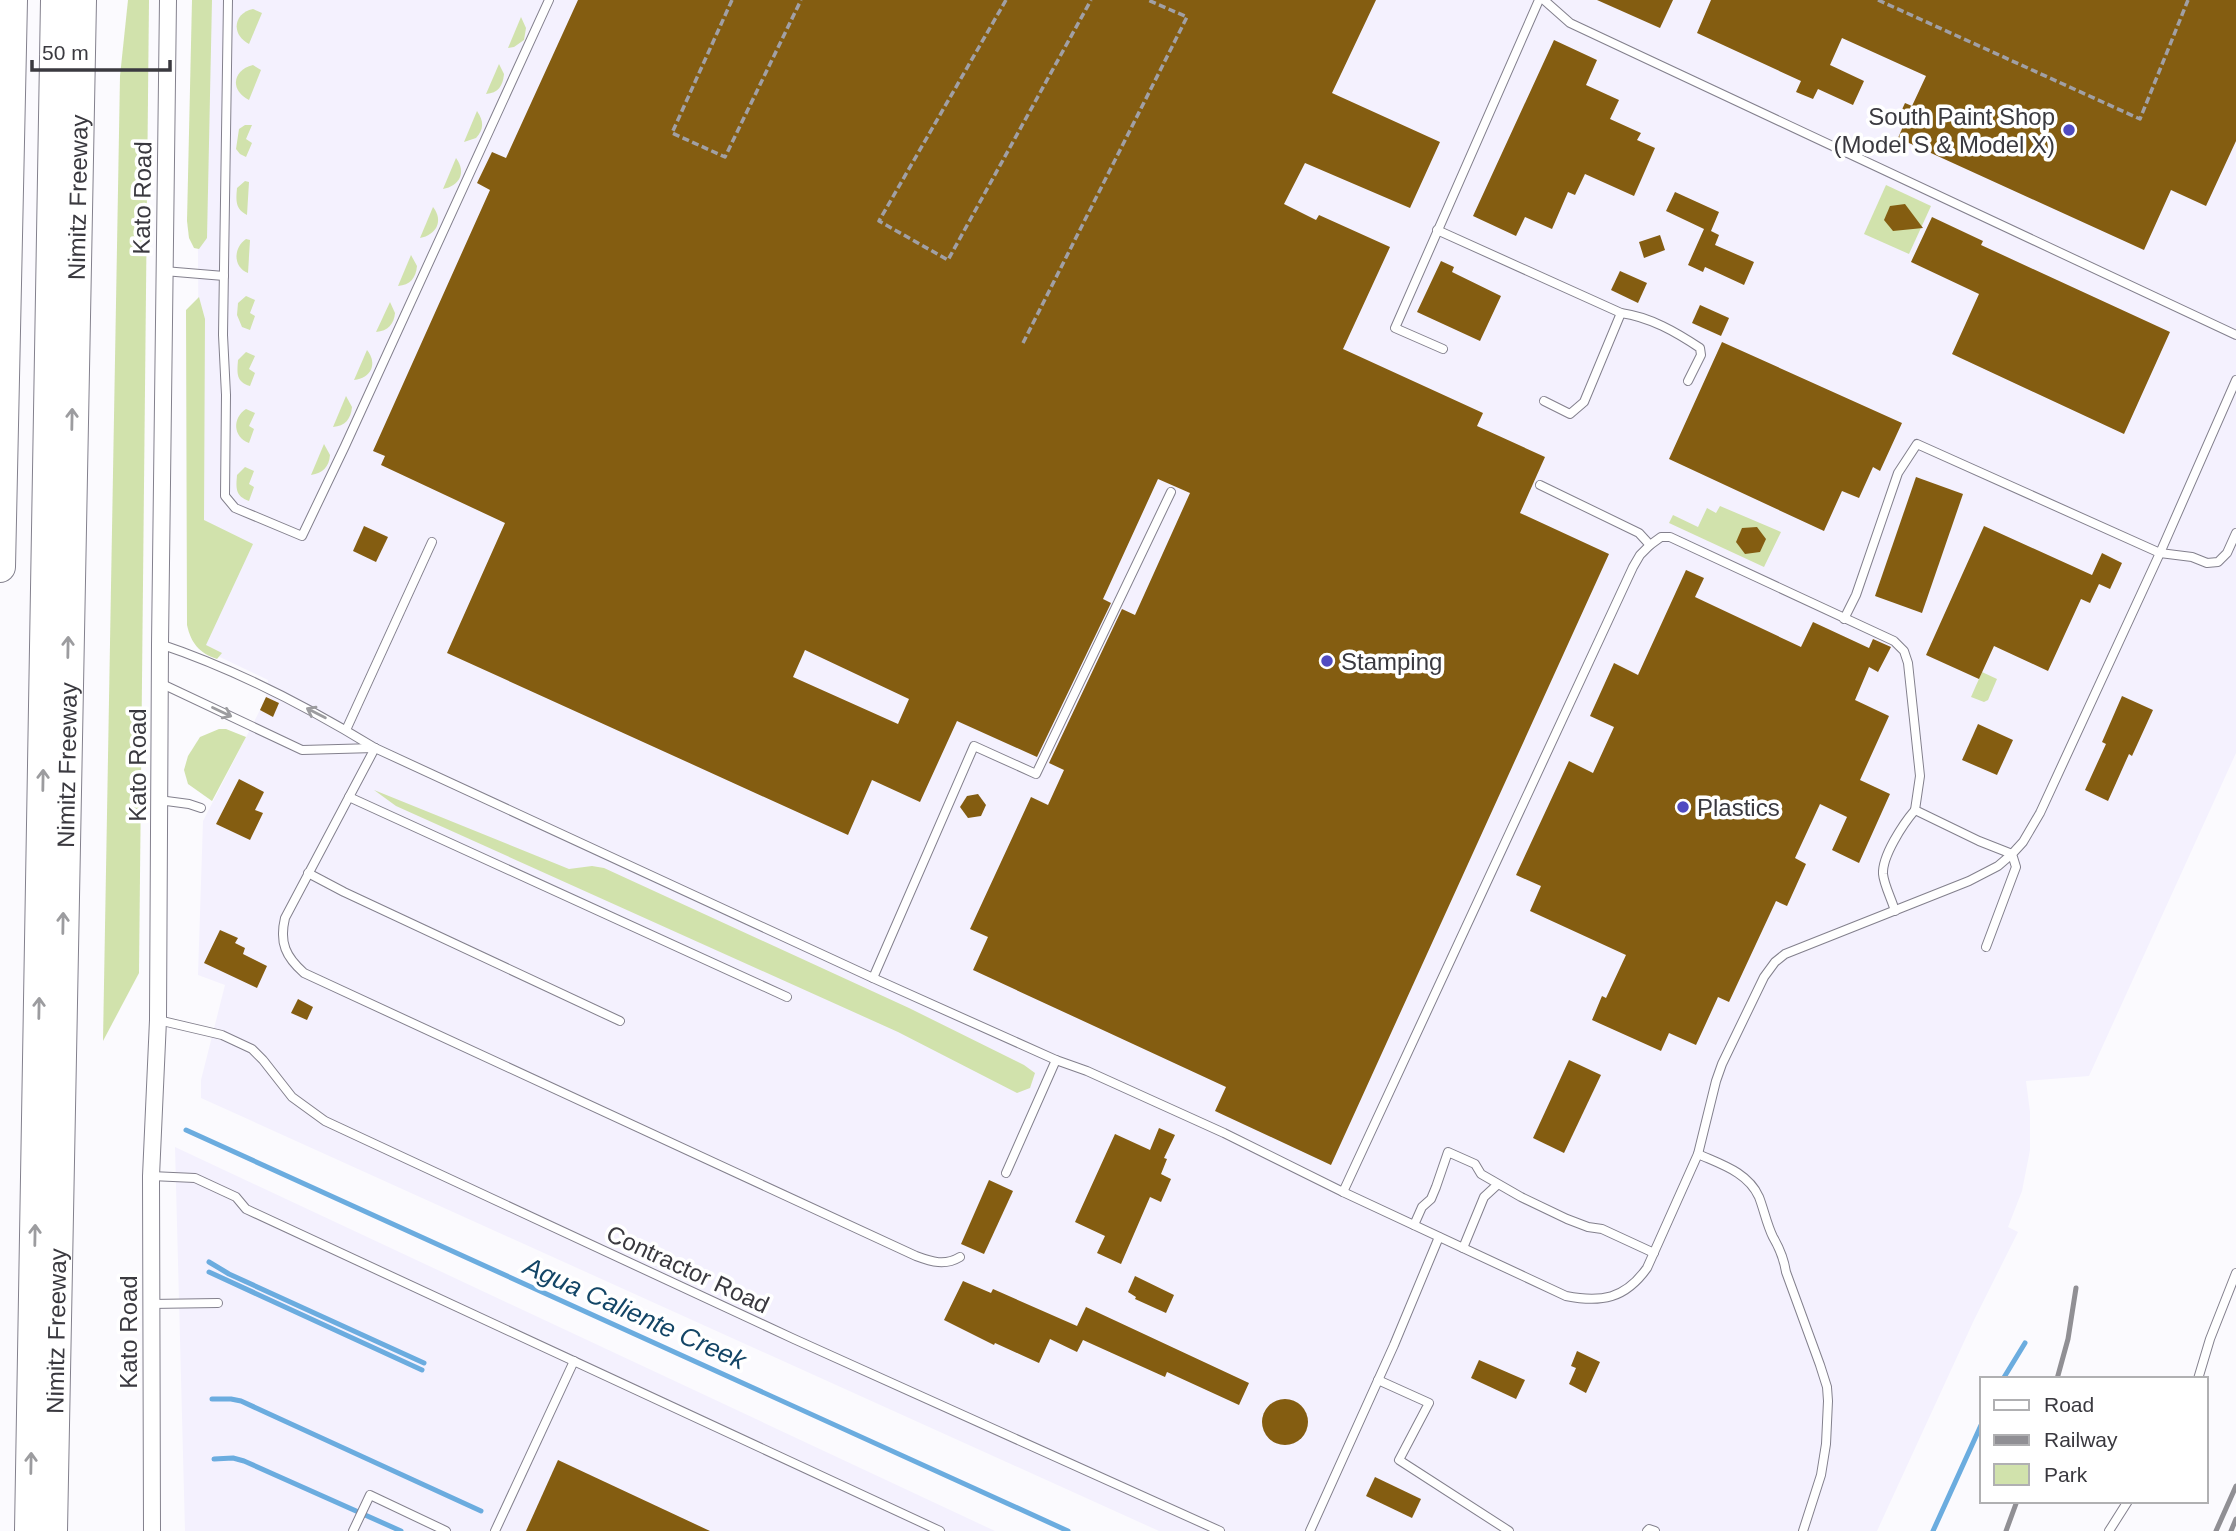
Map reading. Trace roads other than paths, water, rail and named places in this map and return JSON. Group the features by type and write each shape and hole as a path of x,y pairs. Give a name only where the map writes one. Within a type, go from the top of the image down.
{"highway":[{"path":"0,567 4,245 12,0"},
{"path":"30,1531 56,0"},
{"name":"Nimitz Freeway","path":"52,1531 81,0"}],"street":[{"name":"Kato Road","path":"152,1531 151,1176 158,1020 168,0"}],"lane":[{"path":"228,0 223,335 226,396 225,496 235,508 302,536 550,0"},
{"path":"1443,349 1395,328 1539,0"},
{"path":"1544,0 1570,23 2236,335"},
{"path":"1437,230 1621,313 1637,316 1678,332 1700,348 1700,355 1688,381"},
{"path":"164,271 224,276"},
{"path":"1544,401 1570,414 1584,402 1621,313"},
{"path":"160,644 188,653 268,690 321,715 375,748 873,978 1224,1133 1414,1226 1566,1296 1585,1300 1605,1299 1623,1292 1638,1281 1654,1253 1698,1154 1719,1073 1764,977 1775,962 1785,954 1985,874 2023,842 2040,813 2160,553 2236,380"},
{"path":"1844,619 1856,595 1898,473 1917,443 2160,553 2192,557 2207,564 2218,562 2227,553 2236,533"},
{"path":"1540,485 1639,533 1650,545"},
{"path":"873,978 974,746 1036,774 1171,492"},
{"path":"1343,1192 1633,567 1640,555 1661,537 1670,537 1894,641 1904,651 1908,663 1920,776 1915,810 1903,824 1886,860 1883,874 1895,911"},
{"path":"346,730 432,542"},
{"path":"160,683 302,750 375,748"},
{"path":"375,748 285,918 282,940 288,957 304,973 916,1256 941,1263 960,1257"},
{"path":"349,797 787,997"},
{"path":"159,800 201,808"},
{"path":"1915,810 2012,854"},
{"path":"1986,947 2016,867 2012,854"},
{"path":"308,873 620,1021"},
{"name":"Contractor Road","path":"158,1020 222,1035 252,1049 292,1097 325,1121 807,1345 1220,1531"},
{"path":"1006,1173 1056,1060"},
{"path":"1414,1226 1422,1207 1431,1199 1448,1152 1475,1164 1481,1174 1497,1185 1567,1219 1602,1229 1654,1253"},
{"path":"1698,1154 1737,1172 1749,1181 1758,1193 1773,1238 1779,1245 1827,1387 1828,1415 1821,1475 1803,1531"},
{"path":"151,1176 195,1178 236,1197 246,1209 940,1531"},
{"path":"1462,1248 1484,1197 1497,1185"},
{"path":"1310,1531 1439,1237"},
{"path":"2199,1377 2210,1339 2236,1273"},
{"path":"150,1304 218,1303"},
{"path":"495,1531 574,1361"},
{"path":"1378,1380 1429,1404 1399,1460 1509,1531"},
{"path":"353,1531 370,1495 446,1531"},
{"path":"2109,1531 2127,1503"},
{"path":"1647,1531 1655,1531"}],"waterway":[{"name":"Agua Caliente Creek","path":"186,1130 1068,1531"},
{"path":"209,1262 229,1274 424,1363"},
{"path":"209,1272 422,1370"},
{"name":"Agua Caliente Creek","path":"2004,1377 2025,1343"},
{"path":"212,1399 241,1401 481,1511"},
{"name":"Agua Caliente Creek","path":"1933,1531 1980,1427"},
{"path":"214,1459 233,1458 244,1461 401,1531"}],"railway":[{"path":"2058,1377 2068,1339 2076,1288"},
{"path":"2216,1531 2236,1486"},
{"path":"2006,1531 2016,1503"},
{"path":"2231,1531 2236,1519"}],"place":[{"name":"South Paint Shop (Model S & Model X)","path":"2069,130"},
{"name":"Stamping","path":"1327,661"},
{"name":"Plastics","path":"1683,807"}]}
